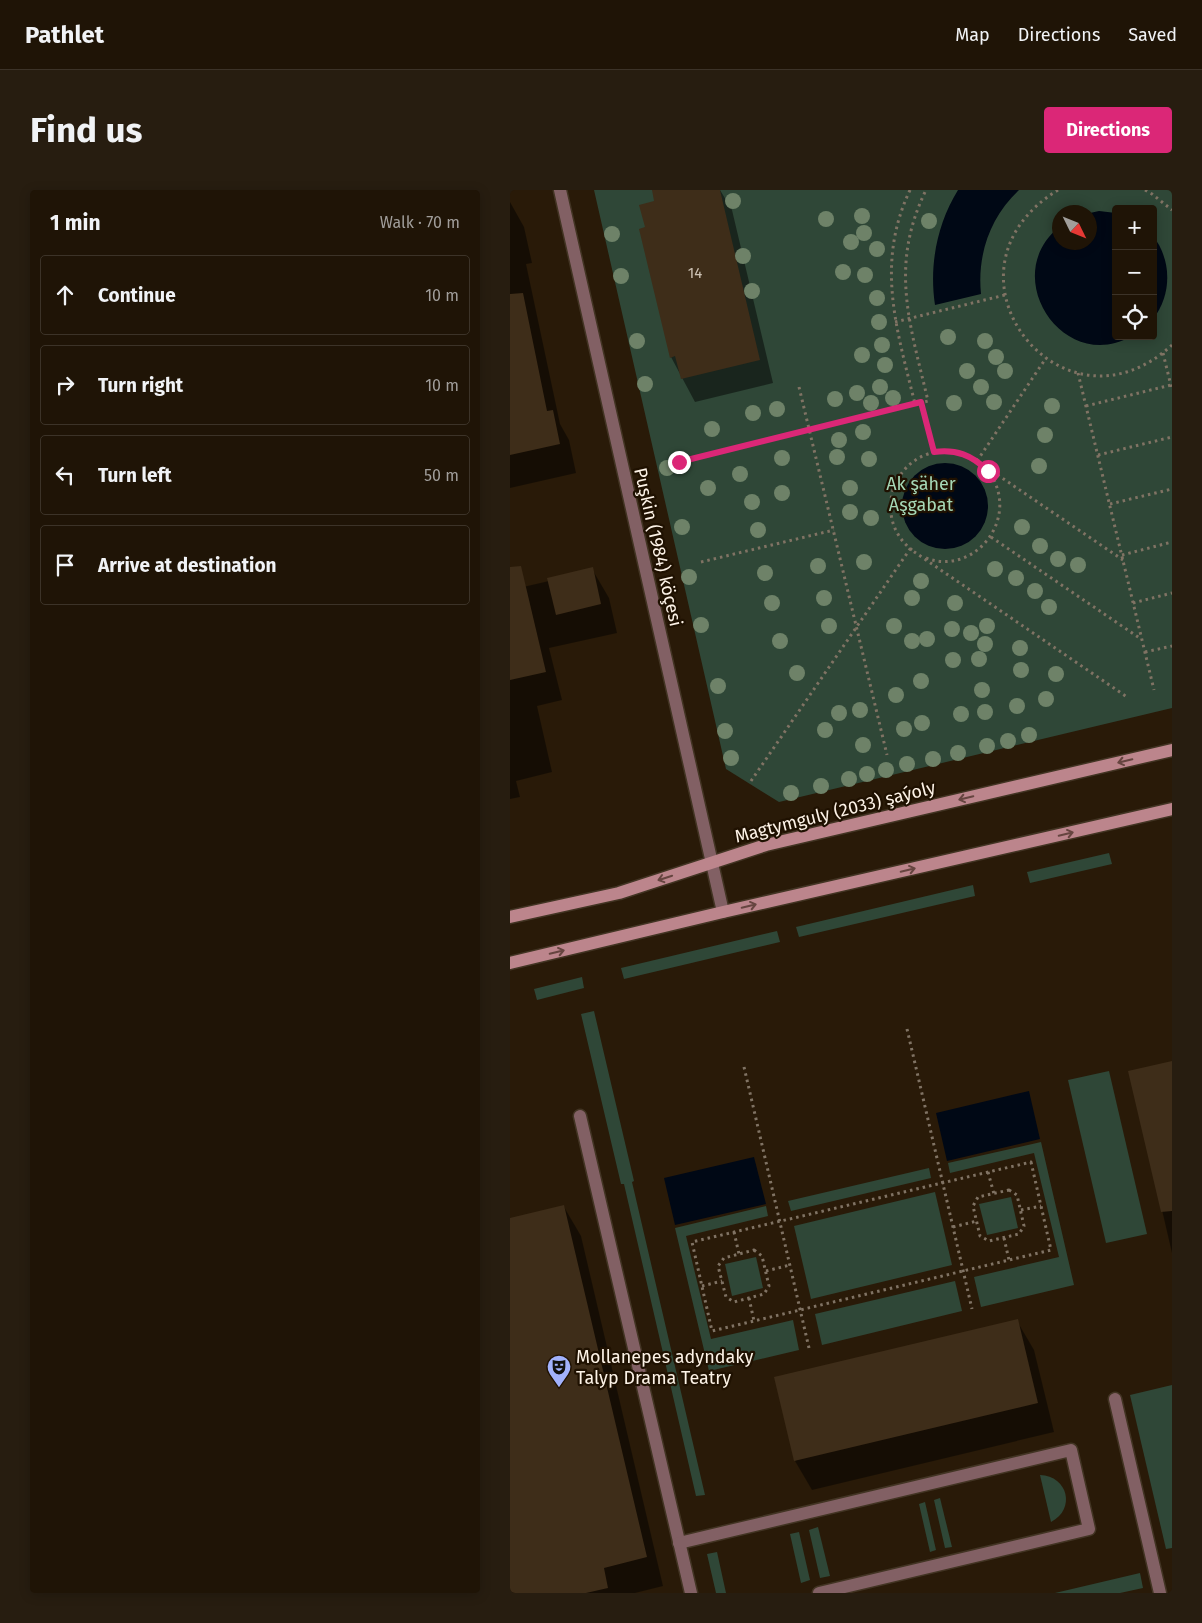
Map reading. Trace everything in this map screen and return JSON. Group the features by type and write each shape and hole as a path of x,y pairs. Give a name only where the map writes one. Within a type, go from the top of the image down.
{"main road":[{"name":"Magtymguly (2033) şaýoly","path":"510,918 619,892 766,844 1172,750"},
{"path":"510,964 723,912 1172,809"}],"street":[{"name":"Puşkin (1984) köçesi","path":"560,190 723,912"},
{"path":"580,1116 691,1593"},
{"path":"1115,1399 1160,1593"},
{"path":"679,1543 1071,1450 1089,1529 819,1593"}],"path":[{"path":"910,190 898,224 892,255 891,287 895,322 915,404"},
{"path":"679,462 928,401 909,318 905,287 906,257 916,212 926,190"},
{"path":"1058,190 1043,199 1029,212 1009,245 1004,263 1005,295 1013,320 1023,336 1035,350 1046,358 1068,370 1087,375 1106,376 1125,373 1143,366 1172,345"},
{"path":"1145,190 1172,210"},
{"path":"895,322 1005,295"},
{"path":"1163,353 1172,390"},
{"path":"977,461 1046,358"},
{"path":"1078,373 1154,690"},
{"path":"1086,406 1171,385"},
{"path":"800,387 887,755"},
{"path":"921,402 934,452"},
{"path":"1098,455 1172,437"},
{"path":"1123,560 977,461 962,453 946,450 934,452 916,459 904,469 895,482 891,497 890,513 894,528 902,542 1127,697"},
{"path":"910,549 928,559 944,562 960,560 974,554 991,537 1000,515 1000,500 996,484 988,471 977,461"},
{"path":"1110,504 1172,489"},
{"path":"701,562 834,530"},
{"path":"991,537 1142,640"},
{"path":"1122,555 1172,542"},
{"path":"751,781 910,549"},
{"path":"1133,603 1172,594"},
{"path":"1145,652 1172,646"},
{"path":"907,1029 972,1309"},
{"path":"744,1067 809,1348"},
{"path":"1031,1162 1051,1250 712,1331 692,1242 942,1182 1031,1162"},
{"path":"988,1172 994,1194"},
{"path":"1009,1190 1017,1195 1024,1226 1019,1234 989,1242 980,1236 973,1206 978,1197 994,1194 1009,1190"},
{"path":"1021,1210 1041,1206"},
{"path":"953,1226 977,1221"},
{"path":"734,1232 739,1254"},
{"path":"1004,1238 1009,1260"},
{"path":"754,1250 762,1256 766,1271 770,1286 764,1294 734,1302 726,1297 718,1266 724,1258 754,1250"},
{"path":"766,1271 790,1265"},
{"path":"702,1286 722,1282"},
{"path":"749,1298 754,1320"}],"green space":[{"name":"Ak şäher Aşgabat","path":"594,190 1172,190 1172,708 779,802 726,769"},
{"path":"1109,853 1112,864 1030,883 1027,872"},
{"path":"973,885 975,896 799,937 796,927"},
{"path":"777,931 780,942 624,979 621,968"},
{"path":"582,977 584,988 537,1000 534,989"},
{"path":"594,1011 705,1495 696,1496 624,1184 621,1184 581,1014"},
{"path":"1109,1071 1147,1234 1106,1243 1068,1080"},
{"path":"1041,1142 1074,1285 981,1307 974,1277 1059,1257 1034,1153 950,1173 948,1163"},
{"path":"929,1168 931,1178 791,1211 788,1201"},
{"path":"935,1192 952,1265 811,1299 794,1226"},
{"path":"1011,1197 1018,1228 987,1235 979,1204"},
{"path":"766,1206 768,1216 686,1236 711,1339 793,1320 799,1350 709,1371 675,1228"},
{"path":"756,1257 763,1288 732,1296 725,1264"},
{"path":"955,1281 962,1311 822,1345 815,1314"},
{"path":"1172,1385 1172,1548 1166,1549 1130,1395"},
{"path":"1040,1475 1057,1481 1065,1494 1066,1502 1064,1509 1051,1522"},
{"path":"940,1498 952,1547 945,1548 934,1500"},
{"path":"925,1502 936,1550 930,1552 919,1504"},
{"path":"818,1527 830,1576 820,1578 809,1530"},
{"path":"799,1532 810,1580 801,1583 790,1534"},
{"path":"717,1552 726,1593 716,1593 707,1554"},
{"path":"1140,1573 1143,1588 1120,1593 1055,1593"}],"shaded area":[{"path":"958,190 1019,190 1000,212 993,224 981,265 981,294 935,305 933,275 936,245 945,217"},
{"path":"1097,211 1112,213 1112,340 1121,340 1107,345 1083,342 1063,332 1047,315 1037,294 1035,271 1042,248 1052,236 1052,250 1097,250"},
{"path":"1157,242 1164,256 1167,278 1164,299 1157,313"},
{"path":"945,463 962,466 981,482 985,489 988,506 985,523 969,542 962,546 945,549 928,546 909,530 905,523 902,506 905,489 921,470 928,466"},
{"path":"1029,1091 1040,1139 947,1161 936,1113"},
{"path":"754,1157 766,1204 675,1225 664,1178"}],"building":[{"path":"652,190 720,190 760,360 681,379 675,356 670,358 639,229 645,227 639,205 654,201"},
{"path":"523,293 547,411 553,410 560,444 510,455 510,294"},
{"path":"521,566 546,672 510,680 510,567"},
{"path":"593,567 601,604 556,615 547,578"},
{"path":"1172,1061 1172,1211 1161,1212 1128,1071"},
{"name":"Mollanepes adyndaky Talyp Drama Teatry","path":"564,1205 647,1557 604,1568 608,1588 586,1593 510,1593 510,1218"},
{"path":"1018,1319 1038,1403 794,1461 774,1377"}],"place":[{"name":"Mollanepes adyndaky Talyp Drama Teatry","path":"559,1388"}],"route":[{"path":"679,462 921,402 934,452 946,450 962,453 977,461 988,471"}]}
